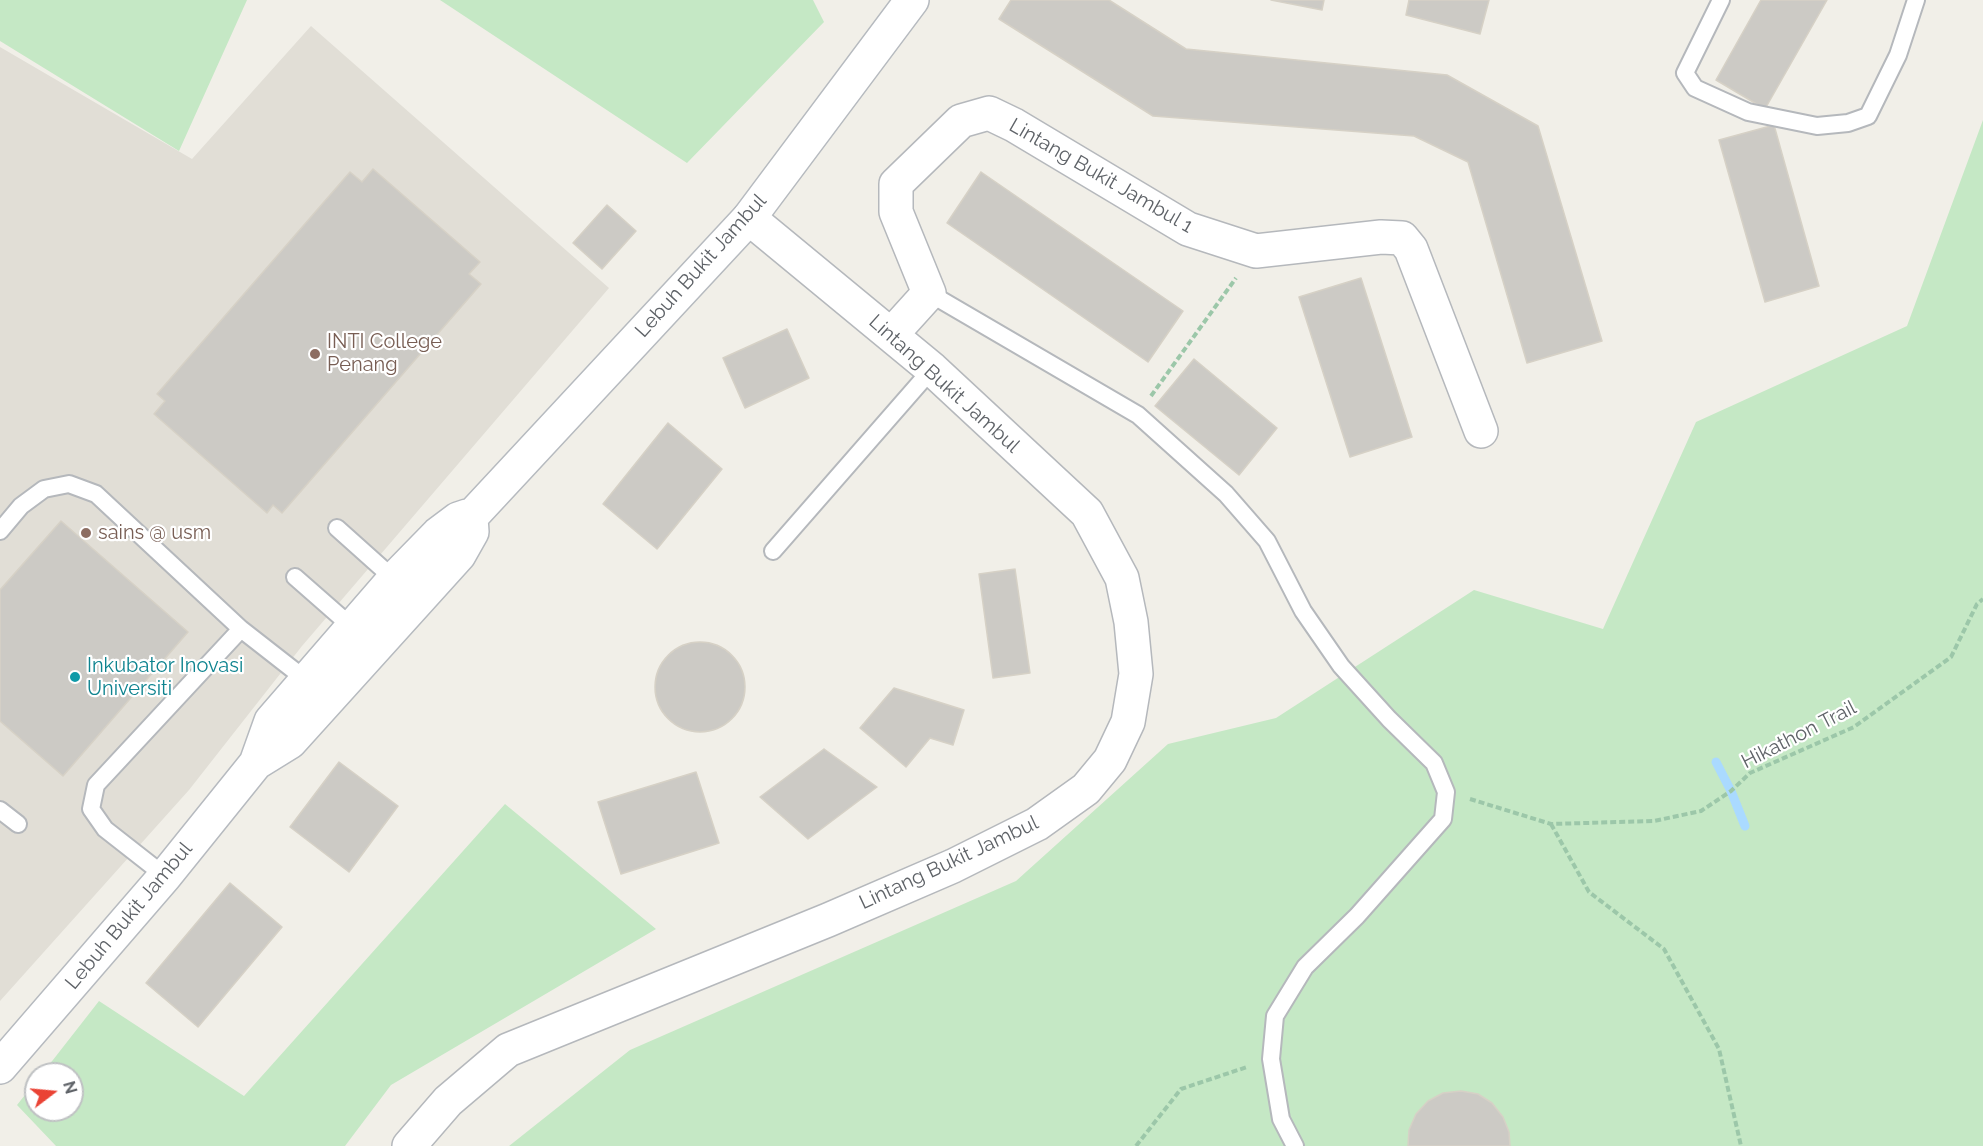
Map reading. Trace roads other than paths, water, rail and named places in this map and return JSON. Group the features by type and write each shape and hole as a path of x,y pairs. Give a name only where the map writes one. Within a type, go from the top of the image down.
{"street":[{"name":"Lebuh Bukit Jambul","path":"256,763 290,742 459,555 472,532 471,517 748,218 912,0"},
{"name":"Lintang Bukit Jambul 1","path":"929,292 896,212 896,184 961,121 989,113 1014,125 1188,229 1256,251 1381,237 1402,238 1411,249 1481,431"},
{"name":"Lintang Bukit Jambul","path":"409,1146 448,1101 508,1050 828,920 953,866 1037,824 1086,789 1110,760 1128,722 1136,674 1131,622 1122,578 1087,513 932,369 748,218"},
{"path":"891,335 929,292"},
{"name":"Lebuh Bukit Jambul","path":"0,1067 165,876 256,763 271,721 305,680 394,579 438,534 458,519 464,516 471,517"}],"lane":[{"path":"1721,0 1685,74 1695,88 1748,112 1817,126 1848,123 1868,116 1898,55 1916,0"},
{"path":"929,292 1138,415 1227,494 1267,542 1303,611 1341,666 1389,719 1434,762 1446,792 1443,819 1357,916 1305,967 1275,1016 1271,1059 1281,1119 1295,1146"},
{"path":"773,551 932,369"},
{"path":"0,531 21,506 44,489 69,484 96,494 241,629 305,680"},
{"path":"337,528 394,579"},
{"path":"295,577 352,627"},
{"path":"165,876 105,828 91,809 96,785 241,629"},
{"path":"0,810 18,824"}],"waterway":[{"path":"1716,762 1745,826"}],"place":[{"name":"INTI College Penang","path":"315,354"},
{"name":"sains @ usm","path":"86,533"},
{"name":"Inkubator Inovasi Universiti","path":"75,677"}]}
